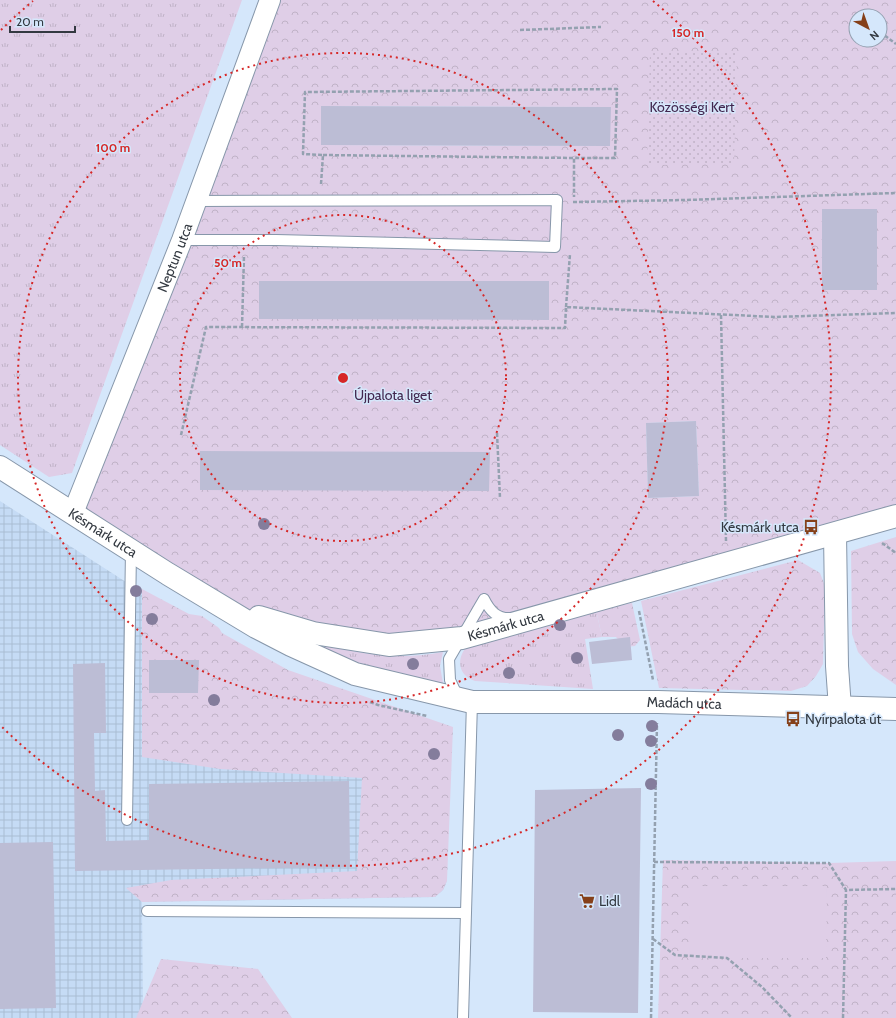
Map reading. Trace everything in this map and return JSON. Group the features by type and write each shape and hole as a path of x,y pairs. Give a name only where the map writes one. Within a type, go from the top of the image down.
{"street":[{"name":"Neptun utca","path":"73,513 197,201 270,0"},
{"name":"Késmárk utca","path":"0,467 131,550 284,642 355,674 466,700"},
{"name":"Késmárk utca","path":"206,596 264,619 313,633 350,640 389,645 462,638 896,516"},
{"path":"835,534 837,666 840,708"},
{"name":"Madách utca","path":"466,700 658,702 896,709"}],"lane":[{"path":"182,240 555,247 557,200 197,201"},
{"path":"127,820 131,550"},
{"path":"463,1018 466,700 450,680 449,659 484,599 490,610 504,619 543,616"},
{"path":"147,911 465,913"}],"path":[{"path":"520,30 601,27"},
{"path":"617,89 615,158 574,158 303,154 305,92 617,89"},
{"path":"321,190 324,155"},
{"path":"573,209 574,158"},
{"path":"573,202 896,193"},
{"path":"181,434 206,327 565,328 570,247"},
{"path":"242,327 244,253"},
{"path":"566,307 721,316 775,317 896,313"},
{"path":"721,316 726,544"},
{"path":"497,433 500,498"},
{"path":"635,590 658,702 651,1018"},
{"path":"654,862 829,863 846,890 843,1018"},
{"path":"846,890 896,889"},
{"path":"653,939 675,955 726,958 762,987 792,1018"}],"shaded area":[{"path":"0,501 154,600 282,673 447,881 443,890 435,897 142,902 143,1018 0,1018"}],"green space":[{"path":"0,0 242,0 72,473 49,477 0,445"},
{"name":"Újpalota liget","path":"270,0 896,0 896,516 720,566 389,645 264,619 73,513","holes":["321,106 610,107 610,146 321,145","822,210 877,210 877,290 822,290","696,421 699,496 648,498 646,423"]},
{"name":"Közösségi Kert","path":"737,51 734,163 647,165 650,52"},
{"path":"896,537 896,685 873,669 858,652 852,634 851,551"},
{"path":"798,560 820,573 825,586 823,664 816,676 807,686 791,691 659,688 641,601"},
{"path":"142,589 189,614 202,616 219,628 222,633 288,670 453,727 447,881 443,890 435,897 142,902 126,888 171,880 357,871 362,778 220,769 142,757"},
{"path":"632,603 640,640 635,646 625,647 616,637 602,637 596,610"},
{"path":"596,610 602,637 585,639 593,689 475,681 464,674 461,669 460,664 462,653 470,643"},
{"path":"325,645 369,654 398,656 413,656 443,652 440,666 443,683 413,680 366,667 337,655 324,648"},
{"path":"663,860 829,863 896,861 896,1018 658,1018","holes":["690,886 826,886 826,958 690,958"]},
{"path":"690,886 827,886 826,958 689,958"},
{"path":"161,959 258,969 292,1018 136,1018"}],"building":[{"path":"321,106 611,107 610,146 321,145"},
{"path":"822,209 877,209 877,290 822,290"},
{"path":"259,281 549,281 549,320 259,319"},
{"path":"696,421 699,496 648,498 646,423"},
{"path":"200,451 490,452 489,491 200,490"},
{"path":"630,637 632,660 592,664 589,642"},
{"path":"149,660 199,660 198,693 149,693"},
{"path":"105,663 106,733 94,733 95,791 105,790 106,841 149,840 149,784 349,781 350,867 75,871 73,664"},
{"name":"Lidl","path":"641,788 638,1013 533,1012 535,790"},
{"path":"53,842 56,1008 0,1009 0,843"}],"place":[{"name":"Késmárk utca","path":"811,527"},
{"name":"Nyírpalota út","path":"793,719"},
{"name":"Lidl","path":"587,901"}]}
